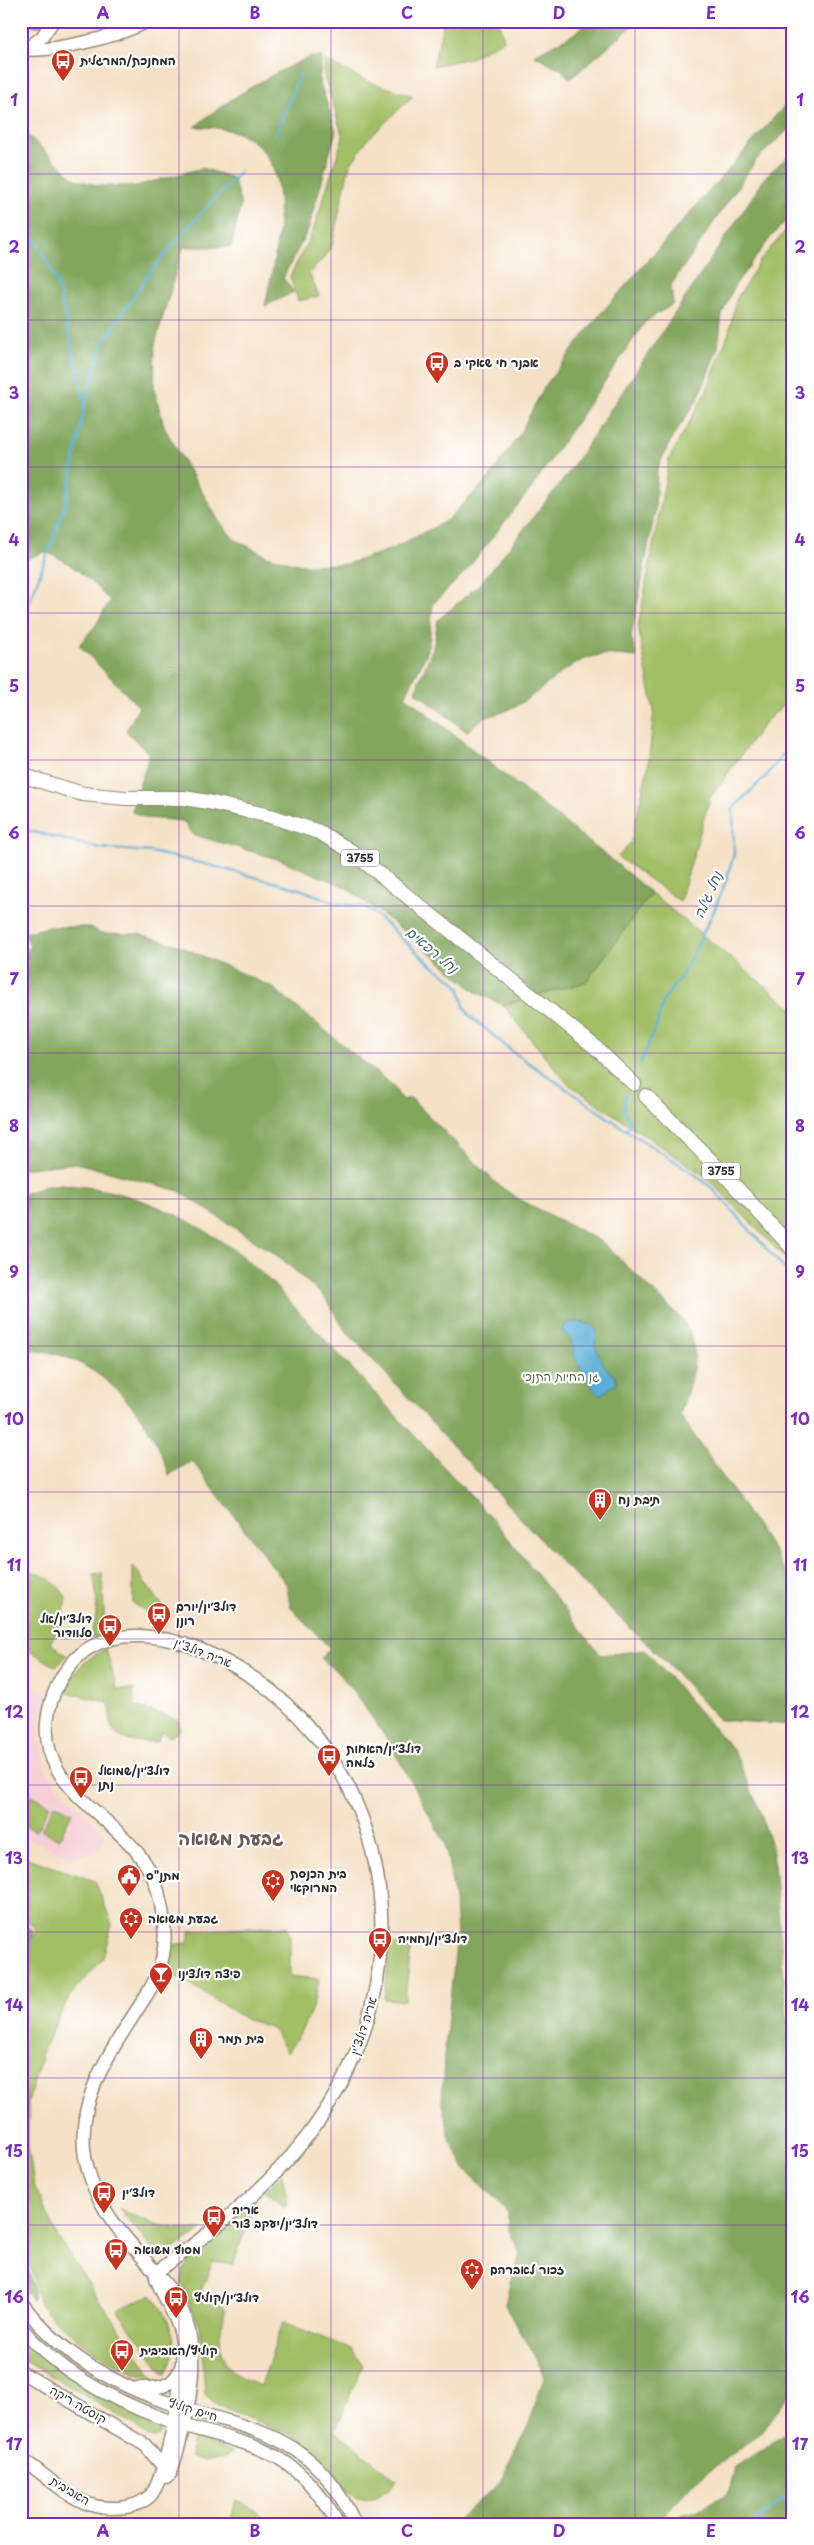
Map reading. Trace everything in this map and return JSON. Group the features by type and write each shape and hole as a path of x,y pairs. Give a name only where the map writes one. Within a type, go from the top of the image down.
{"main road":[{"name":"3755","path":"21,775 83,794 125,798 192,799 270,816 318,832 351,851 596,1047 634,1084"},
{"name":"3755","path":"646,1096 723,1173 793,1250"}],"street":[{"path":"34,21 40,21"},
{"path":"24,49 42,37 53,21"},
{"path":"24,49 48,48 124,32 148,21"},
{"name":"אריה דולצ'ין","path":"155,2273 226,2220 270,2181 301,2145 334,2097 351,2064 370,2011 381,1958 381,1910 371,1845 352,1794 335,1762 297,1713 268,1686 221,1658 169,1639 132,1636 91,1646 68,1666 52,1700 46,1724 47,1741 56,1771 138,1854 147,1866 159,1894 164,1943 159,1972 98,2075 87,2104 84,2152 95,2192 114,2226 155,2273 171,2290 188,2327 191,2339 192,2373 164,2471"},
{"path":"171,2290 171,2271 177,2257"},
{"name":"אריה דולצ'ין","path":"155,2273 182,2341 182,2407"},
{"name":"חיים קוליץ","path":"21,2302 48,2334 71,2353 103,2374 132,2388 182,2407 257,2429 289,2444 326,2477 336,2490 355,2524"},
{"name":"חיים קוליץ","path":"21,2328 50,2356 77,2376 121,2400 179,2423 232,2439 284,2460 316,2488 338,2524"},
{"path":"132,2388 156,2388 171,2384 180,2372 183,2360"},
{"name":"קוסטה ריקה","path":"21,2372 138,2441 152,2451 164,2471"},
{"name":"אריה דולצ'ין","path":"164,2471 170,2437 179,2423"},
{"path":"138,2441 158,2446 170,2437"},
{"name":"האביבית","path":"21,2459 73,2495 94,2505 107,2508 140,2503 154,2491 164,2471"}],"shaded area":[{"path":"21,1677 47,1695 39,1724 44,1766 54,1782 106,1835 103,1843 92,1853 79,1856 67,1855 21,1836"}],"green space":[{"path":"444,21 498,21 504,40 470,58 433,66"},
{"path":"589,21 638,21 570,79 562,70 534,55 574,34"},
{"path":"311,57 322,57 319,80 336,131 308,230 283,278 294,292 265,306 276,247 279,216 278,188 271,163 256,143 231,131 195,127 220,107 250,88"},
{"path":"325,60 366,81 413,96 367,140 349,167 332,245 322,260 309,273 319,296 298,301 290,276 312,234 343,137 324,75"},
{"path":"793,96 793,125 756,160 671,285 673,304 646,321 532,487 466,571 433,604 428,651 405,696 651,893 586,982 503,1005 474,991 412,937 345,887 281,860 194,835 183,821 146,818 132,812 148,753 126,731 139,707 79,645 96,625 110,601 80,572 54,556 44,552 21,562 21,129 75,179 99,186 136,186 202,168 233,178 241,205 231,247 183,247 155,344 154,389 165,429 219,521 234,539 267,556 301,565 347,564 392,549 446,521 490,477 519,435 545,386 597,318"},
{"path":"793,152 793,213 771,237 735,285 722,314 718,348 698,399 673,436 657,469 655,511 631,637 637,657 605,655 584,660 573,665 524,701 484,719 467,732 415,691 433,648 438,620 480,584 567,475 767,175"},
{"path":"793,222 793,697 766,721 710,798 680,901 618,857 631,842 648,767 654,711 638,627 669,459 707,390 729,332 736,300 762,258"},
{"path":"651,893 793,1009 793,1266 705,1176 567,1083 503,1005 586,982"},
{"name":"גן החיות התנכי","path":"48,927 91,927 100,933 139,934 180,946 272,987 393,1086 402,1100 411,1098 496,1183 515,1197 602,1242 682,1319 693,1343 694,1355 691,1378 680,1415 774,1551 793,1587 793,1725 719,1720 666,1662 565,1566 345,1330 325,1298 282,1259 179,1191 76,1163 21,1169 21,959 30,946 25,933"},
{"path":"49,1185 80,1186 141,1200 171,1212 199,1227 251,1264 274,1285 497,1524 601,1655 645,1650 734,1751 759,1808 773,1852 793,2085 793,2390 761,2433 694,2482 656,2524 454,2524 500,2482 528,2428 544,2377 530,2346 519,2331 505,2305 510,2282 521,2255 508,2228 508,2213 498,2200 465,2169 451,2142 442,2104 444,2056 457,1935 455,1900 445,1843 390,1744 340,1674 321,1658 330,1648 290,1607 287,1585 192,1461 169,1475 161,1452 149,1429 114,1388 93,1371 71,1359 46,1352 21,1351 21,1195"},
{"path":"133,1566 171,1617 150,1614 133,1603"},
{"path":"25,1569 38,1573 48,1579 66,1597 63,1621 50,1643 67,1656 56,1667 21,1645 21,1570"},
{"path":"102,1573 105,1635 89,1639 95,1623 97,1607 93,1574"},
{"path":"106,1649 117,1689 133,1689 135,1706 178,1720 180,1730 170,1737 162,1732 156,1742 123,1738 113,1730 109,1703 66,1692 72,1678 81,1666"},
{"path":"32,1795 50,1805 36,1831 21,1824 21,1816"},
{"path":"55,1804 72,1813 59,1839 41,1830"},
{"path":"21,1856 95,1881 112,1924 103,1958 69,1997 44,2047 28,2102 28,2146 34,2185 58,2237 101,2303 153,2376 126,2369 93,2350 62,2326 41,2305 36,2294 32,2270 21,2258 21,1962 30,1955 36,1931 31,1924 21,1922"},
{"path":"21,1926 32,1929 33,1934 29,1951 21,1955"},
{"path":"287,1926 290,1938 290,1976 319,1979 315,1999 308,2018 287,2053 271,2027 247,2020 180,1978 166,1978 172,1945 187,1943 190,1940 190,1931"},
{"path":"390,1944 411,1946 405,2001 384,1999"},
{"path":"282,2174 288,2204 284,2207 265,2191"},
{"path":"256,2201 233,2264 213,2261 200,2294 225,2307 220,2335 222,2356 235,2373 261,2386 283,2322 351,2349 363,2365 335,2431 397,2480 386,2491 377,2496 362,2498 356,2496 347,2490 319,2452 310,2445 284,2431 225,2409 205,2394 201,2332 182,2284 183,2271 194,2252"},
{"path":"119,2208 139,2218 160,2225 180,2229 203,2230 164,2255 150,2247"},
{"path":"21,2263 28,2270 32,2280 32,2301 21,2285"},
{"path":"152,2294 169,2323 174,2343 171,2364 165,2375 117,2310"},
{"path":"21,2334 160,2424 160,2434 154,2438 146,2436 136,2426 21,2358"},
{"path":"793,2429 793,2524 670,2524 679,2515 694,2512 711,2501 726,2495 730,2488 735,2467"},
{"path":"195,2440 204,2441 232,2453 211,2461 201,2461 190,2457 191,2442"},
{"path":"236,2501 258,2511 268,2524 229,2524"}],"water":[{"path":"580,1322 594,1327 597,1335 595,1343 597,1352 605,1366 615,1376 617,1383 601,1395 594,1389 576,1360 571,1339 562,1331 564,1325"}],"waterway":[{"path":"276,134 300,74"},
{"path":"21,625 66,503 85,404 103,342 153,268 189,226 240,172"},
{"path":"21,212 56,279 85,403"},
{"name":"נחל גילה","path":"640,1063 657,1024 664,999 682,975 714,911 727,878 734,854 733,808 766,776 793,742"},
{"name":"נחל רפאים","path":"21,829 99,848 151,852 209,865 300,889 335,903 362,906 374,913 430,964 454,981 460,989 464,1007 469,1015 513,1052 626,1130 692,1172 712,1188 793,1278"},
{"name":"נחל גילה","path":"625,1095 624,1110 630,1122 626,1130"},
{"path":"752,2524 793,2491"}],"place":[{"name":"המחנכת/המרגלית","path":"63,82"},
{"name":"אבנר חי שאקי ב","path":"437,384"},
{"name":"תיבת נח","path":"600,1521"},
{"name":"דולצ׳ין/יורם רונן","path":"159,1635"},
{"name":"דולצ׳ין/אל סלוודור","path":"110,1647"},
{"name":"דולצ׳ין/האחות זלמה","path":"329,1777"},
{"name":"דולצ׳ין/שמואל נתן","path":"81,1799"},
{"name":"מתנ\"ס","path":"129,1897"},
{"name":"בית הכנסת המרוקאי","path":"273,1902"},
{"name":"גבעת משואה","path":"131,1940"},
{"name":"דולצ׳ין/נחמיה","path":"380,1960"},
{"name":"פיצה דולצינו","path":"161,1995"},
{"name":"בית תמר","path":"201,2060"},
{"name":"דולצ׳ין","path":"104,2214"},
{"name":"אריה דולצ׳ין/יעקב צור","path":"214,2238"},
{"name":"מסוף משואה","path":"116,2271"},
{"name":"זכור לאברהם","path":"472,2291"},
{"name":"דולצ׳ין/קוליץ","path":"176,2319"},
{"name":"קוליץ/האביבית","path":"122,2372"}],"district":[{"name":"גבעת משואה","path":"231,1839"}]}
